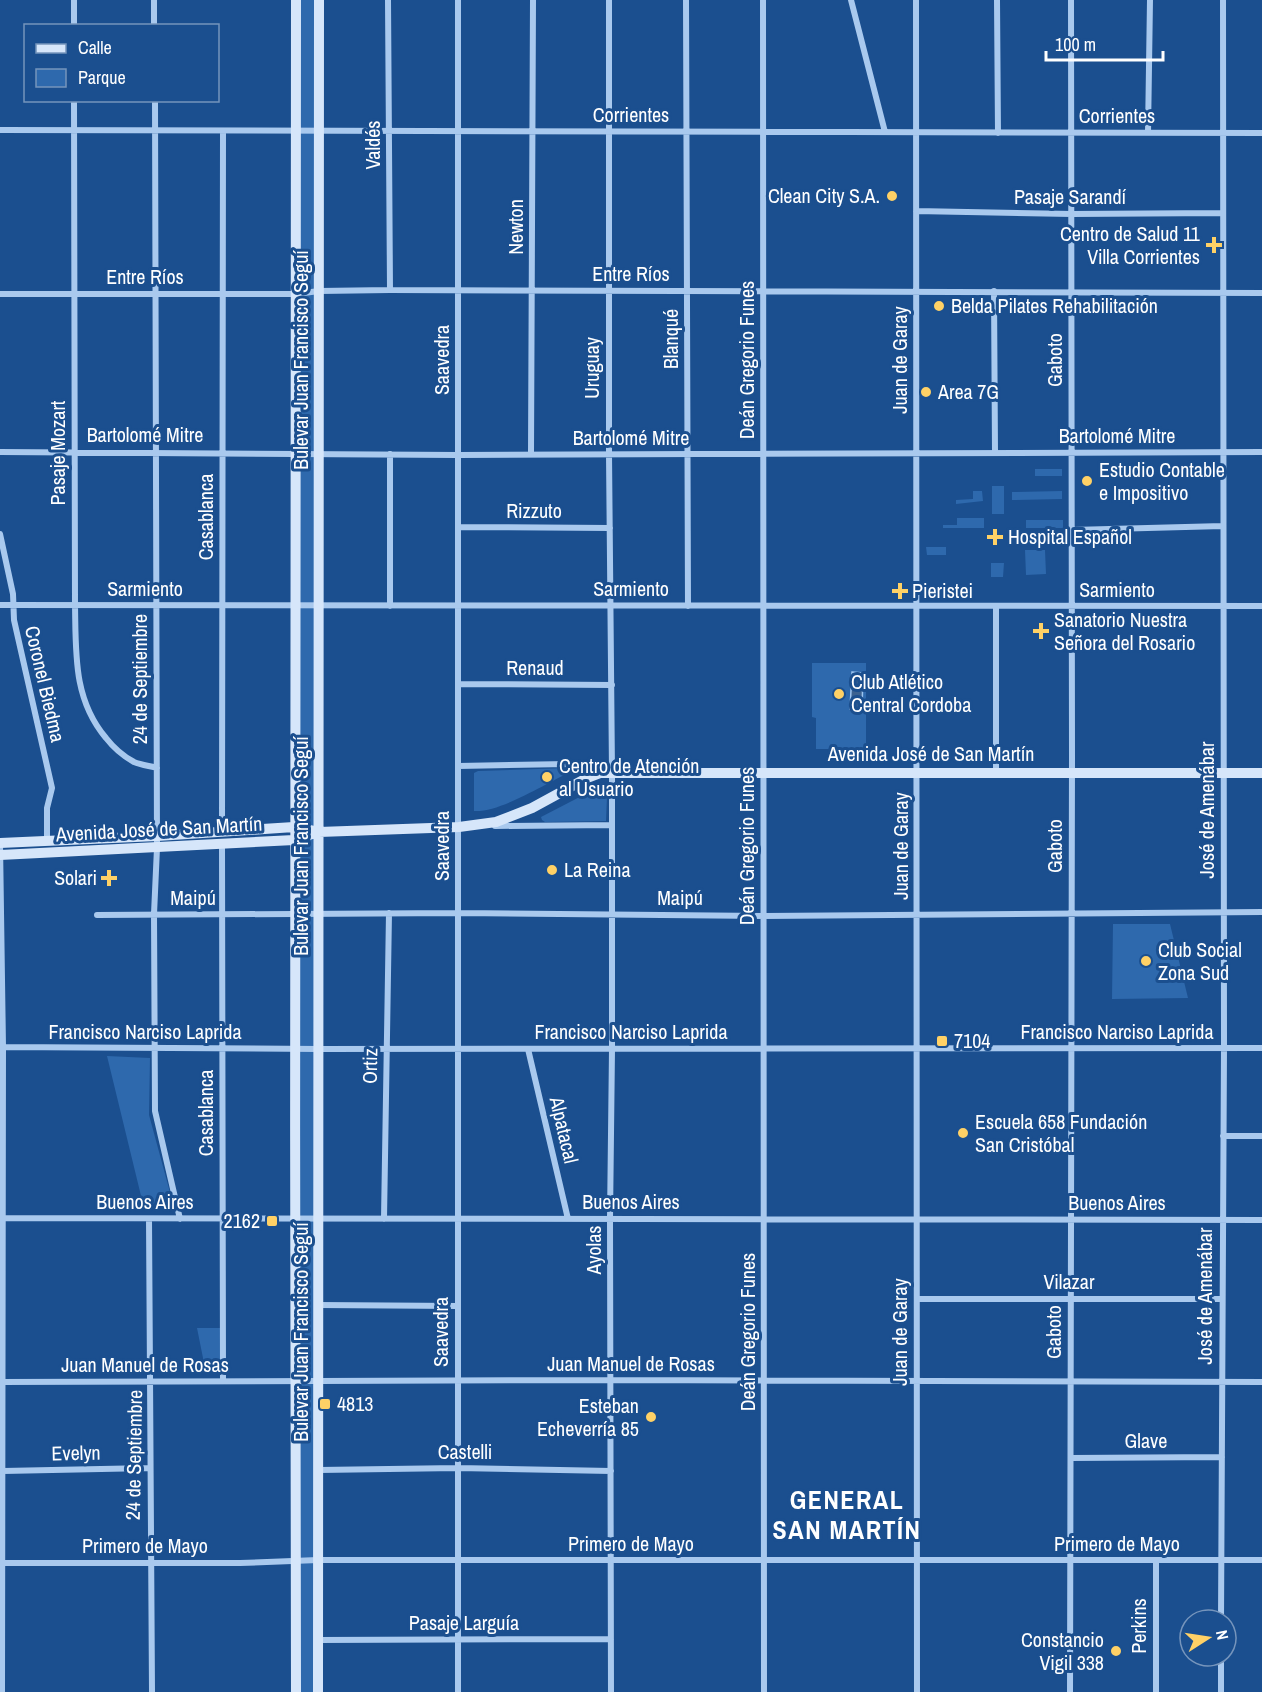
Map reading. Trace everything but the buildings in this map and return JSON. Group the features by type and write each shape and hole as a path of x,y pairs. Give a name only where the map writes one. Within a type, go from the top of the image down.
{"main road":[{"name":"Bulevar Juan Francisco Seguí","path":"296,0 297,452 294,827 296,1692"},
{"name":"Bulevar Juan Francisco Seguí","path":"318,1692 320,0"},
{"name":"Avenida José de San Martín","path":"0,843 294,827 319,832 479,826 514,817 600,773 612,772 1262,773"},
{"name":"Avenida José de San Martín","path":"1,855 294,840 319,832"}],"street":[{"path":"74,0 74,24"},
{"path":"154,0 154,24"},
{"name":"Valdés","path":"388,0 390,290"},
{"name":"Saavedra","path":"458,0 458,1692"},
{"name":"Newton","path":"531,454 533,0"},
{"name":"Uruguay","path":"609,0 612,772"},
{"name":"Blanqué","path":"686,0 688,606"},
{"name":"Deán Gregorio Funes","path":"763,0 764,1692"},
{"path":"851,0 885,132"},
{"name":"Juan de Garay","path":"916,0 917,1692"},
{"path":"997,0 998,133"},
{"name":"Gaboto","path":"1070,1692 1071,0"},
{"path":"1149,133 1150,0"},
{"name":"José de Amenábar","path":"1221,1608 1224,1048 1223,0"},
{"name":"Pasaje Mozart","path":"74,102 75,605 79,683 85,706 95,726 114,747 134,762 157,768"},
{"name":"24 de Septiembre","path":"154,102 157,768 154,914 155,1111 180,1219"},
{"name":"Corrientes","path":"0,130 1262,133"},
{"name":"Casablanca","path":"222,832 223,131"},
{"name":"Pasaje Sarandí","path":"916,211 1071,214 1224,213"},
{"name":"Entre Ríos","path":"0,294 296,294 319,291 390,290 1262,293"},
{"path":"994,291 995,453"},
{"name":"Bartolomé Mitre","path":"0,452 297,452 458,455 1262,452"},
{"path":"390,454 390,606"},
{"path":"1072,530 1223,526"},
{"name":"Rizzuto","path":"458,527 610,528"},
{"name":"Coronel Biedma","path":"0,534 13,594 14,620 52,788 47,808 47,841"},
{"name":"Sarmiento","path":"0,605 1262,606"},
{"path":"996,606 996,773"},
{"name":"Renaud","path":"458,684 612,684"},
{"name":"Avenida José de San Martín","path":"458,766 568,764 584,766 600,773"},
{"name":"Ayolas","path":"611,1692 612,772"},
{"name":"Avenida José de San Martín","path":"479,826 612,825"},
{"path":"0,843 2,1692"},
{"name":"Casablanca","path":"222,844 223,1381"},
{"name":"Maipú","path":"97,915 459,913 764,916 1262,912"},
{"name":"Ortiz","path":"384,1219 389,913"},
{"name":"Francisco Narciso Laprida","path":"1,1047 222,1049 1262,1048"},
{"name":"Alpatacal","path":"528,1049 568,1219"},
{"path":"1223,1136 1262,1136"},
{"name":"Buenos Aires","path":"1,1218 1262,1220"},
{"name":"24 de Septiembre","path":"149,1219 152,1692"},
{"name":"Vilazar","path":"917,1299 1221,1299"},
{"path":"318,1305 458,1306"},
{"name":"Juan Manuel de Rosas","path":"1,1382 611,1380 1262,1382"},
{"name":"Glave","path":"1071,1458 1222,1457"},
{"name":"Evelyn","path":"3,1471 150,1468"},
{"name":"Castelli","path":"319,1470 458,1468 611,1471"},
{"name":"Primero de Mayo","path":"1,1563 318,1560 1262,1560"},
{"name":"Perkins","path":"1156,1560 1156,1692"},
{"name":"Pasaje Larguía","path":"318,1640 611,1639"},
{"path":"1221,1668 1221,1692"}],"green space":[{"path":"296,0 319,0 318,1692 296,1692"},
{"path":"1035,469 1062,469 1062,476 1035,476"},
{"path":"992,486 1004,486 1004,514 992,514"},
{"path":"973,491 982,491 983,501 956,504 956,500 973,499"},
{"path":"1062,491 1062,499 1012,500 1012,492"},
{"path":"957,518 984,518 984,528 943,528 943,525 957,525"},
{"path":"1026,520 1063,520 1063,528 1026,528"},
{"path":"926,547 946,547 946,555 927,555"},
{"path":"1025,550 1045,550 1046,574 1026,575"},
{"path":"991,563 1004,563 1003,577 991,577"},
{"name":"Club Atlético Central Cordoba","path":"812,663 866,663 866,749 816,749 816,718 812,717"},
{"path":"567,768 570,772 523,796 496,807 474,811 474,773 478,771"},
{"path":"597,788 603,788 607,797 606,821 545,822 542,820 541,817"},
{"name":"Club Social Zona Sud","path":"1113,924 1170,924 1188,998 1112,999"},
{"path":"107,1056 150,1058 149,1115 171,1196 165,1205 143,1204"},
{"path":"197,1328 220,1328 220,1367 205,1368"}],"shaded area":[{"path":"852,672 863,673 862,710 850,709"}],"place":[{"name":"Clean City S.A.","path":"892,196"},
{"name":"Centro de Salud 11 Villa Corrientes","path":"1214,245"},
{"name":"Belda Pilates Rehabilitación","path":"939,306"},
{"name":"Area 7G","path":"926,392"},
{"name":"Estudio Contable e Impositivo","path":"1087,481"},
{"name":"Hospital Español","path":"995,537"},
{"name":"Pieristei","path":"900,591"},
{"name":"Sanatorio Nuestra Señora del Rosario","path":"1041,631"},
{"name":"Club Atlético Central Cordoba","path":"839,694"},
{"name":"Centro de Atención al Usuario","path":"547,777"},
{"name":"La Reina","path":"552,870"},
{"name":"Solari","path":"109,878"},
{"name":"Club Social Zona Sud","path":"1146,961"},
{"name":"7104","path":"942,1041"},
{"name":"Escuela 658 Fundación San Cristóbal","path":"963,1133"},
{"name":"2162","path":"272,1221"},
{"name":"4813","path":"325,1404"},
{"name":"Esteban Echeverría 85","path":"651,1417"},
{"name":"Constancio Vigil 338","path":"1116,1651"}],"district":[{"name":"GENERAL SAN MARTÍN","path":"847,1515"}]}
